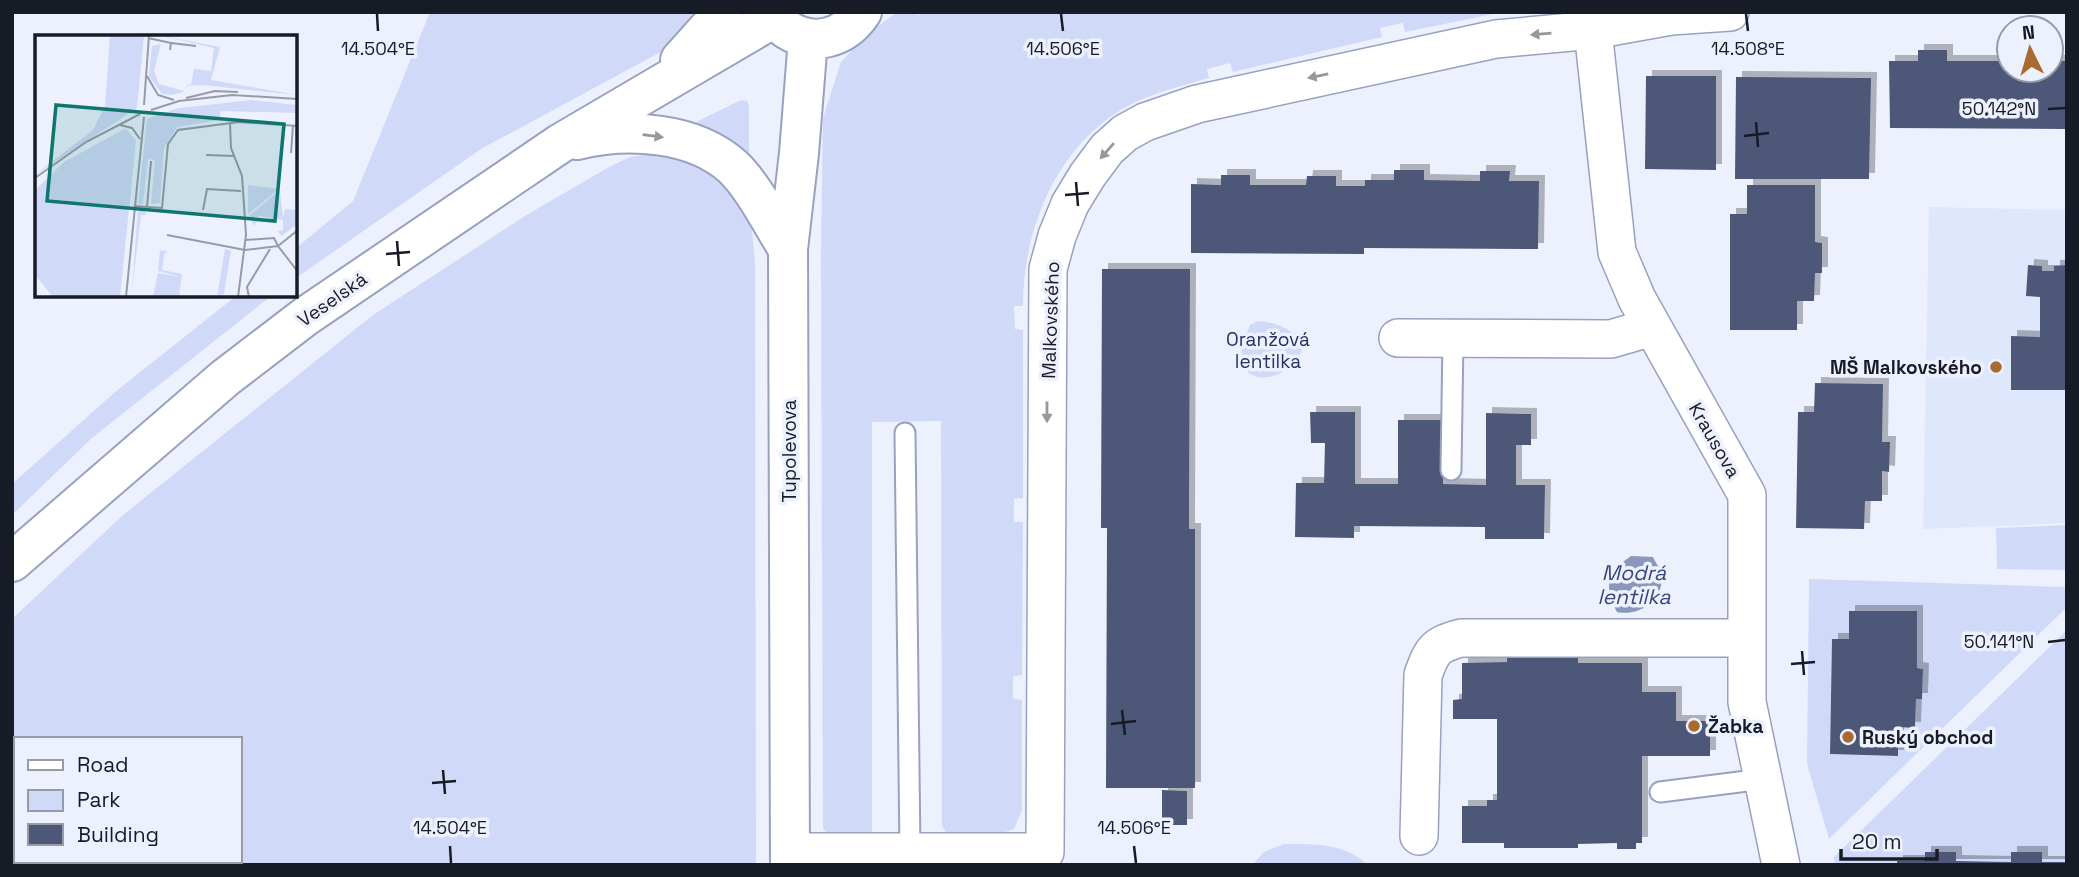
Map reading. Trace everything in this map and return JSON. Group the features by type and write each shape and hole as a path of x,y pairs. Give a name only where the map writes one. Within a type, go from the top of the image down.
{"main road":[{"path":"656,87 723,12"},
{"path":"772,15 789,32 818,40 839,35 855,22 862,12"},
{"name":"Veselská","path":"17,561 134,456 306,316 561,143 772,15"},
{"name":"Tupolevova","path":"790,859 788,248 808,39"},
{"path":"561,143 587,137 626,134 691,142 733,168 788,248"}],"street":[{"name":"Malkovského","path":"790,859 910,852 1044,858 1048,269 1070,204 1107,149 1125,133 1145,122 1197,104 1496,38 1593,30 1671,16 1730,12"},
{"name":"Krausova","path":"1593,30 1617,252 1637,299 1747,495 1747,702 1781,865"},
{"path":"1398,338 1611,339 1652,327"},
{"path":"1419,836 1423,675 1430,657 1440,644 1461,638 1747,638"}],"lane":[{"path":"1451,470 1453,339"},
{"path":"905,433 910,852"},
{"path":"1660,792 1763,779"}],"shaded area":[{"name":"MŠ Malkovského","path":"1929,207 2067,210 2067,523 1923,529"}],"green space":[{"path":"430,12 708,12 683,40 481,149 298,277 298,246 353,201"},
{"path":"897,12 916,12 918,15 924,12 1503,12 1405,32 1403,23 1380,28 1382,37 1233,72 1230,63 1207,69 1209,78 1151,95 1119,111 1096,128 1060,171 1036,223 1024,278 1023,306 1014,306 1015,329 1023,330 1023,498 1014,499 1014,522 1023,522 1022,675 1013,676 1013,699 1022,700 1022,810 1014,829 980,837 946,833 942,825 941,421 872,422 872,831 869,835 828,835 823,828 823,118 841,62 870,32"},
{"path":"741,100 747,101 749,106 747,157 696,127 698,121"},
{"path":"656,153 684,156 734,189 751,220 755,263 756,865 12,865 12,619 123,515 373,315 528,214 630,157"},
{"path":"233,298 268,298 92,438 12,515 12,484 115,392"},
{"name":"Oranžová lentilka","path":"1258,321 1284,328 1295,335 1303,346 1298,358 1279,374 1256,376 1248,371 1242,361 1242,346 1250,325"},
{"path":"2067,525 2067,570 1997,569 1996,528"},
{"path":"1809,579 2067,587 2067,607 1829,839 1807,764","holes":["1850,611 1917,612 1917,668 1923,669 1922,698 1916,699 1915,728 1898,727 1898,756 1830,754 1832,639 1849,639"]},
{"path":"2067,630 2067,862 2042,862 2041,852 2011,852 2011,862 1956,861 1956,852 1926,852 1925,861 1897,861 1896,865 1835,865 1834,857"},
{"path":"1284,844 1329,846 1349,852 1368,865 1252,865 1264,852"}],"water":[{"name":"Modrá lentilka","path":"1631,556 1653,557 1661,573 1659,591 1650,604 1642,609 1617,612 1610,595 1610,581 1616,568"}],"building":[{"path":"1918,50 1947,50 1947,61 1995,61 1995,84 2065,84 2067,61 2067,129 1890,128 1889,61 1918,61"},
{"path":"1646,76 1716,76 1716,170 1645,169"},
{"path":"1736,77 1871,78 1869,179 1735,179"},
{"path":"1394,170 1424,170 1424,180 1480,181 1480,171 1510,171 1509,181 1539,181 1538,249 1364,248 1364,254 1191,253 1191,184 1221,185 1221,175 1250,175 1250,185 1306,185 1307,176 1336,176 1336,186 1365,186 1365,180 1394,180"},
{"path":"1747,185 1815,185 1815,242 1822,243 1822,273 1815,273 1814,301 1797,301 1797,330 1730,330 1730,214 1747,214"},
{"path":"2028,265 2042,266 2042,271 2054,271 2054,266 2067,265 2067,390 2011,390 2011,336 2040,337 2040,297 2026,296"},
{"path":"1102,269 1190,269 1189,529 1195,529 1195,788 1106,788 1107,528 1101,528"},
{"path":"1815,383 1883,384 1882,442 1890,442 1889,472 1882,471 1882,501 1865,501 1864,529 1796,528 1798,412 1814,412"},
{"path":"1310,412 1355,412 1355,484 1398,484 1398,420 1443,420 1443,484 1486,485 1486,413 1531,414 1531,445 1516,445 1516,485 1545,485 1544,539 1485,539 1485,527 1354,526 1354,538 1295,537 1296,483 1324,483 1325,443 1311,443"},
{"path":"1849,611 1917,611 1917,668 1923,669 1922,699 1916,699 1915,728 1898,727 1898,756 1830,754 1832,639 1849,639"},
{"path":"1507,656 1578,657 1578,663 1642,663 1642,692 1676,692 1676,721 1710,721 1710,756 1642,756 1642,843 1636,843 1636,849 1617,849 1617,843 1578,844 1578,848 1504,848 1504,843 1462,843 1462,806 1487,806 1487,800 1497,800 1497,719 1453,719 1453,700 1462,699 1462,663 1507,662"},
{"path":"1162,790 1187,791 1187,825 1162,825"},
{"path":"1925,852 1956,852 1956,861 2011,862 2011,852 2042,852 2042,862 2067,862 2067,865 1897,865 1897,861 1925,861"}],"place":[{"name":"MŠ Malkovského","path":"1996,367"},
{"name":"Žabka","path":"1694,726"},
{"name":"Ruský obchod","path":"1848,737"}]}
